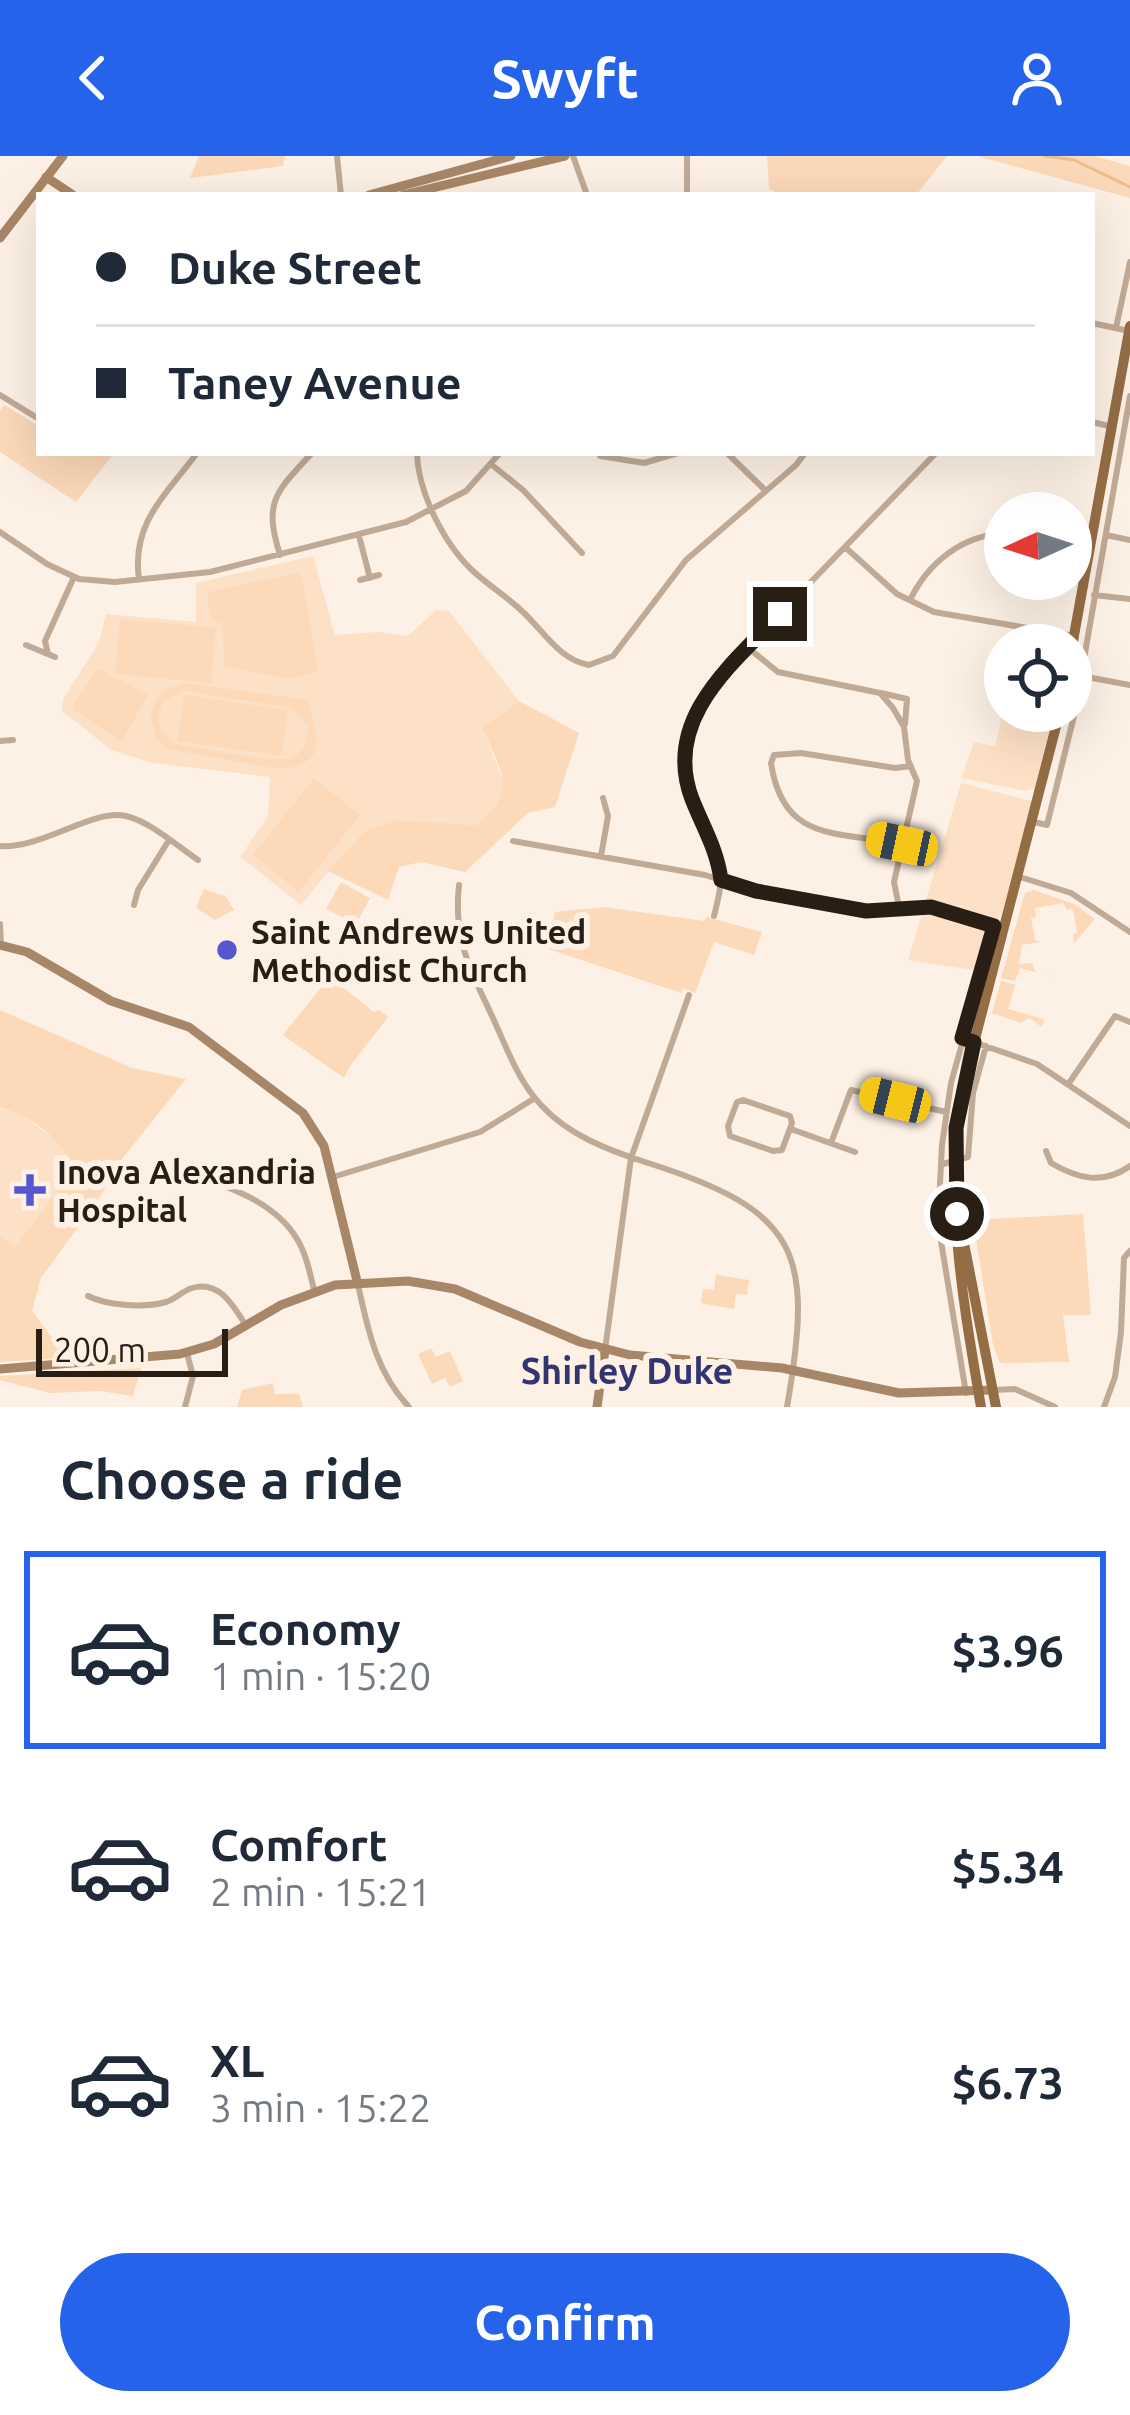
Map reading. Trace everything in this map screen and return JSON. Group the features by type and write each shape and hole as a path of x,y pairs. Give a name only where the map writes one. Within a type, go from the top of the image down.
{"main road":[{"path":"1092,541 1098,533 1109,426 1126,392 1125,328"},
{"path":"1123,362 1130,378"},
{"path":"996,1407 948,1163 1000,927 1020,877 1055,732"},
{"path":"957,1214 972,1392 981,1407"}],"street":[{"path":"0,238 63,156"},
{"path":"337,156 340,192"},
{"path":"409,191 511,156"},
{"path":"409,191 569,156 586,192"},
{"path":"687,156 687,192"},
{"path":"43,181 51,192"},
{"path":"43,181 67,192"},
{"path":"1095,323 1125,328 1130,262"},
{"path":"1090,624 1098,533 1126,392"},
{"path":"0,395 36,417"},
{"path":"1095,423 1109,426"},
{"path":"139,579 136,556 142,528 194,456"},
{"path":"280,555 271,518 273,500 310,456"},
{"path":"416,456 434,510 451,544 471,569 520,608 562,653 589,665 613,656 686,560 802,456"},
{"path":"0,532 74,577 99,582 210,572 358,536 434,510 473,486 498,456"},
{"path":"601,456 644,463 668,456"},
{"path":"731,456 766,491"},
{"path":"714,916 721,880 712,841 689,789 686,746 694,713 747,647 933,456"},
{"path":"492,465 523,490 582,553"},
{"path":"1098,533 1130,540"},
{"path":"358,536 370,578"},
{"path":"910,601 923,576 943,557 984,537"},
{"path":"845,547 910,601 953,616 1001,624"},
{"path":"45,641 30,646 51,656 45,641 74,577"},
{"path":"1094,595 1130,599"},
{"path":"747,647 772,668 792,677 907,699 904,727 917,787 893,889 899,908"},
{"path":"1092,678 1130,685"},
{"path":"880,693 904,727"},
{"path":"1034,822 1047,825 1069,732"},
{"path":"0,741 13,740"},
{"path":"902,844 800,824 781,796 772,758 793,752 895,768 911,766"},
{"path":"601,856 608,816 603,798"},
{"path":"0,846 31,844 112,815 136,819 198,860"},
{"path":"134,905 169,840"},
{"path":"513,841 845,908 931,907 1000,927"},
{"path":"1020,877 1071,893 1130,932"},
{"path":"459,885 460,941 535,1098 574,1132 734,1195 774,1230 799,1285 800,1316 787,1407"},
{"path":"0,924 1,945 27,952 111,1001 190,1028 302,1113 321,1140 377,1360 409,1407"},
{"path":"597,1407 631,1158 689,995"},
{"path":"1070,1083 1115,1016 1130,1022"},
{"path":"972,1392 938,1223 948,1163 946,1112 974,1042 1037,1064 1130,1126"},
{"path":"831,1144 851,1090 946,1112"},
{"path":"332,1178 464,1138 535,1098"},
{"path":"741,1100 788,1114 790,1129 784,1147 776,1151 731,1136 728,1130 736,1102 741,1100"},
{"path":"790,1129 855,1152"},
{"path":"1046,1151 1051,1163 1084,1178 1111,1177 1130,1166"},
{"path":"191,1178 220,1184 284,1222 302,1248 315,1293"},
{"path":"1104,1407 1126,1334 1128,1253"},
{"path":"0,1369 187,1353 315,1293 357,1281 408,1281 451,1288 605,1350 661,1360 793,1370 890,1392 1015,1389 1055,1407"},
{"path":"88,1296 108,1303 156,1304 205,1286 228,1298 247,1327"},
{"path":"185,1407 193,1376 187,1353"}],"shaded area":[{"path":"199,156 285,156 283,166 190,178"},
{"path":"947,156 918,192 776,192 769,189 767,157"},
{"path":"977,156 1094,156 1130,166 1130,198"},
{"path":"4,405 36,424 36,456 112,456 76,502 0,452"},
{"path":"313,556 335,635 408,636 436,610 449,611 519,701 482,728 505,785 499,807 477,825 397,820 329,871 301,905 240,857 268,816 270,777 152,763 111,750 62,711 63,699 99,642 106,614 196,622 196,583"},
{"path":"297,573 302,577 318,670 292,679 225,667 222,624 211,620 207,597 211,591"},
{"path":"120,619 216,628 211,683 115,674"},
{"path":"98,668 148,695 122,741 75,711 73,705"},
{"path":"184,683 308,700 316,734 314,753 297,766 279,769 167,749 156,739 150,713 162,691","holes":["185,691 292,708 308,726 307,736 300,752 282,759 177,744 162,731 159,720 164,701"]},
{"path":"184,695 288,710 281,756 177,741"},
{"path":"519,701 579,733 555,807 528,813 465,872 421,862 399,867 388,900 328,871 364,832 397,820 477,825 502,791 500,769 482,728"},
{"path":"998,732 1049,732 1035,788 1025,791 961,778 974,742 995,746"},
{"path":"314,778 360,815 299,892 253,855"},
{"path":"961,783 1032,801 1002,913 988,936 978,971 908,960"},
{"path":"341,882 370,898 356,924 326,909"},
{"path":"204,889 225,896 234,910 215,920 196,908"},
{"path":"1034,890 1074,904 1095,919 1074,943 1073,909 1067,910 1063,903 1035,908 1036,917 1031,918 1035,940 1040,942 1022,945 1019,964 1032,963 1036,972 1053,977 1020,968 1015,981 1001,978 1025,893"},
{"path":"604,907 705,921 707,917 762,932 754,955 714,942 695,993 683,988 681,993 548,949 555,912"},
{"path":"326,974 374,1012 388,1017 344,1078 283,1035 322,986"},
{"path":"1001,981 1015,985 1008,1009 1044,1019 1042,1027 1029,1018 1021,1023 992,1013"},
{"path":"0,1010 132,1068 186,1079 122,1159 41,1278 32,1311 67,1358 0,1362 0,1236 15,1247 73,1171 62,1148 45,1130 0,1107"},
{"name":"Inova Alexandria Hospital","path":"0,1108 18,1113 60,1142 74,1171 15,1247 0,1236"},
{"path":"1083,1214 1091,1315 1063,1315 1069,1362 1000,1363 973,1220"},
{"path":"716,1275 749,1280 747,1295 736,1294 734,1309 701,1303 703,1289 714,1290"},
{"path":"431,1348 436,1357 450,1351 463,1381 450,1387 445,1378 432,1384 418,1354"},
{"path":"141,1368 133,1396 100,1391 50,1393 0,1380 0,1376"},
{"path":"273,1383 275,1394 299,1394 303,1407 237,1407 242,1390"}],"waterway":[{"path":"1045,156 1074,160 1130,187"}],"place":[{"name":"Saint Andrews United Methodist Church","path":"227,950"},
{"name":"Inova Alexandria Hospital","path":"30,1190"}],"district":[{"name":"Shirley Duke","path":"627,1370"}],"route":[{"path":"780,614 716,680 694,713 685,756 692,799 717,854 721,880 866,911 931,907 994,926 962,1038 974,1042 956,1128 957,1214"}]}
